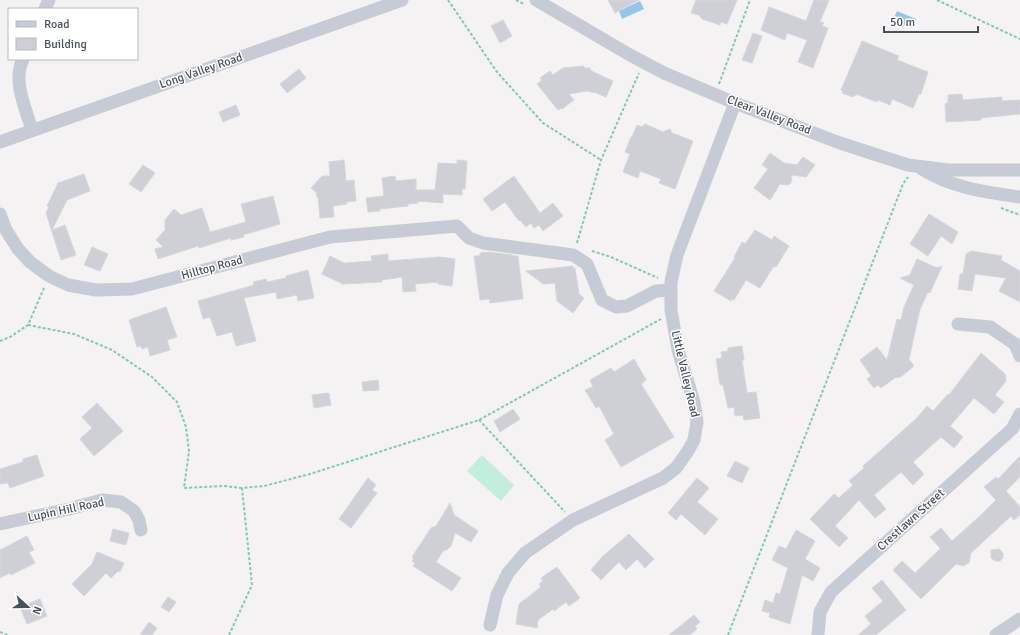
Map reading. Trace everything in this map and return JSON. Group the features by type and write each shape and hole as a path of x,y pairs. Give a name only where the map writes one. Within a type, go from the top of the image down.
{"street":[{"name":"Long Valley Road","path":"0,142 402,0"},
{"name":"Clear Valley Road","path":"533,4 664,73 735,103 840,143 908,165 915,170 1020,170"},
{"path":"23,60 19,77 21,93 32,130"},
{"name":"Little Valley Road","path":"490,625 497,596 508,572 525,553 573,520 663,478 676,468 694,440 696,422 694,402 678,350 671,310 670,290 677,255 735,103"},
{"path":"915,170 946,182 981,191 1020,197"},
{"name":"Hilltop Road","path":"0,214 6,230 18,249 30,262 49,276 68,285 96,290 132,289 330,237 457,226 469,238 483,243 572,255 587,264 602,300 616,307 627,306 656,291 670,290"},
{"path":"958,324 990,327 1015,344 1020,356"},
{"name":"Crestlawn Street","path":"818,635 820,612 830,592 1012,429 1020,414"},
{"name":"Lupin Hill Road","path":"0,524 69,509 102,500 121,502 134,511 139,520 141,530"},
{"path":"996,635 1020,619"}],"path":[{"path":"448,0 497,72 543,123 601,160"},
{"path":"516,0 533,4"},
{"path":"715,94 750,0"},
{"path":"937,0 1020,39"},
{"path":"576,246 601,160 640,72"},
{"path":"728,635 903,184 915,170"},
{"path":"0,341 10,337 28,325 49,276"},
{"path":"28,325 74,334 112,350 152,377 176,402 186,427 189,451 184,488 224,486 242,488 264,486 310,474 479,420 662,319"},
{"path":"479,420 573,520"},
{"path":"229,635 252,585 242,488"},
{"path":"0,632 7,635"}],"green space":[{"path":"482,455 514,485 501,501 467,471"}],"water":[{"path":"640,1 644,9 622,19 619,11"},
{"path":"897,11 916,19 912,28 893,20"}],"building":[{"path":"608,0 639,0 615,13"},
{"path":"696,0 737,0 727,24 721,22 720,25 702,19 699,15 691,13"},
{"path":"814,0 829,0 820,22 824,23 822,26 828,28 813,68 798,62 807,40 787,33 785,40 761,30 769,7 806,21"},
{"path":"503,20 512,36 500,43 491,26"},
{"path":"753,33 762,36 752,63 742,60"},
{"path":"862,41 899,56 897,60 928,72 921,94 919,94 913,108 892,99 890,105 856,94 856,96 854,95 853,97 842,93 843,91 841,90"},
{"path":"584,66 584,68 590,68 591,71 613,81 606,97 587,91 569,94 574,100 562,109 561,108 558,110 537,84 542,80 540,78 550,71 553,75 563,68"},
{"path":"299,69 306,78 287,93 280,84"},
{"path":"962,94 963,100 1002,97 1002,101 1020,100 1020,114 981,118 981,120 946,122 945,104 948,103 948,95"},
{"path":"236,105 240,115 223,122 219,112"},
{"path":"645,124 663,132 670,129 672,133 693,141 675,189 659,183 661,179 640,171 638,178 623,172 630,154 625,152 631,137 637,125 642,127"},
{"path":"770,153 784,163 797,165 803,157 815,165 806,177 792,175 791,183 788,185 780,184 770,200 754,188 768,169 762,165"},
{"path":"344,160 346,181 354,180 356,201 333,206 334,217 320,218 318,197 316,192 311,188 322,176 330,176 329,162"},
{"path":"457,160 467,161 465,189 462,189 462,195 443,194 443,203 418,201 418,203 408,204 408,206 368,212 366,198 384,196 382,178 395,176 396,181 416,179 416,190 435,190 438,163 457,164"},
{"path":"143,165 155,173 141,192 129,184"},
{"path":"84,174 90,191 67,200 52,230 65,225 76,255 61,260 46,213 49,207 47,206 58,183"},
{"path":"514,176 540,213 553,203 563,216 543,231 539,225 534,228 531,223 526,227 520,220 519,221 505,202 492,211 483,199"},
{"path":"273,196 280,224 243,235 244,237 231,240 231,238 199,248 198,246 158,259 155,249 163,247 156,240 165,230 165,220 174,209 181,215 202,208 210,232 246,222 241,204"},
{"path":"929,214 958,232 952,244 941,236 928,256 910,244"},
{"path":"755,230 772,240 774,236 789,246 776,267 774,266 760,288 746,280 734,300 732,299 731,301 714,291 735,258 734,257 742,242 745,244"},
{"path":"92,247 108,254 100,271 84,265"},
{"path":"971,251 1002,256 1001,260 1020,271 1020,302 999,291 1006,278 975,274 972,291 958,289 960,274 963,274 966,254"},
{"path":"489,252 518,256 523,299 490,303 489,299 480,300 474,256 480,256 480,253"},
{"path":"388,254 388,261 440,257 455,259 452,286 438,284 438,282 415,284 416,291 403,292 402,277 382,280 382,282 343,284 322,274 330,256 344,263 372,261 371,256"},
{"path":"917,259 937,268 942,266 930,293 928,292 920,309 909,359 914,366 902,376 896,377 881,388 878,385 874,388 867,379 871,376 860,360 877,347 887,360 897,319 901,320 904,307 914,285 900,278 910,275"},
{"path":"573,266 573,268 575,268 579,294 584,298 573,313 557,301 555,283 543,284 526,271"},
{"path":"308,270 314,298 298,301 297,295 277,299 276,292 244,298 256,341 236,346 232,332 217,336 210,317 203,319 198,301 254,285 253,282 266,279 267,282 286,278 286,276"},
{"path":"166,307 177,337 167,340 170,350 150,356 148,347 142,349 141,346 137,347 129,320"},
{"path":"742,346 744,360 742,360 747,393 756,392 760,418 744,420 743,415 735,416 734,407 728,408 723,385 720,385 716,359 722,358 721,352 728,351 728,348"},
{"path":"981,353 1005,374 1006,381 995,395 1004,402 994,414 974,398 950,426 963,437 954,448 941,437 913,462 924,474 913,485 901,472 874,495 886,509 875,518 859,500 835,526 848,538 839,547 810,519 834,494 839,498 853,485 849,481 864,468 863,466 917,418 927,406 933,411 948,394 949,395"},
{"path":"634,359 646,380 641,384 674,437 621,467 605,440 614,434 599,406 596,408 585,390 593,387 590,380 611,368 614,372"},
{"path":"378,380 379,390 363,391 362,382"},
{"path":"329,393 331,405 314,408 312,395"},
{"path":"97,403 123,431 94,456 80,439 92,428 82,417"},
{"path":"513,409 520,419 500,432 494,421"},
{"path":"37,455 44,476 10,488 8,483 0,484 0,469 23,462 23,459"},
{"path":"1020,456 1020,477 1006,491 1020,507 1020,515 1014,520 1011,516 971,553 969,563 963,566 956,564 921,599 893,570 902,561 915,573 940,549 930,537 941,528 952,541 980,516 996,500 984,487 996,477 998,479"},
{"path":"735,461 749,468 742,483 727,476"},
{"path":"368,478 376,485 372,490 377,493 351,528 339,519"},
{"path":"697,478 709,488 697,502 718,519 705,535 681,514 676,520 668,513"},
{"path":"450,503 454,515 478,531 471,542 455,533 451,546 443,551 436,562 461,578 452,591 413,566 415,563 412,561 414,558 412,557 431,528 436,526"},
{"path":"113,529 129,533 126,545 110,541"},
{"path":"796,530 815,541 805,559 820,568 813,581 802,575 790,624 769,617 770,613 762,611 765,600 773,603 776,593 780,594 788,568 772,560 779,546 786,549"},
{"path":"629,534 654,559 645,568 637,559 626,570 619,562 601,580 591,570 603,556"},
{"path":"27,536 34,550 29,552 35,563 11,575 10,573 0,578 0,550"},
{"path":"999,549 1003,553 1003,558 1000,561 995,561 991,558 991,550"},
{"path":"97,552 124,563 120,572 118,571 111,578 106,573 84,596 72,584 92,564"},
{"path":"557,567 580,598 569,606 566,602 554,611 553,609 538,620 537,628 516,624 519,604 541,587 539,584 543,581 541,578"},
{"path":"882,580 906,610 876,635 858,635 871,624 865,616 883,601 872,588"},
{"path":"168,597 176,602 169,612 161,607"},
{"path":"40,599 47,616 27,624 20,607"},
{"path":"694,615 700,622 695,626 697,629 690,635 669,635"},
{"path":"149,622 157,628 152,635 140,635"}]}
